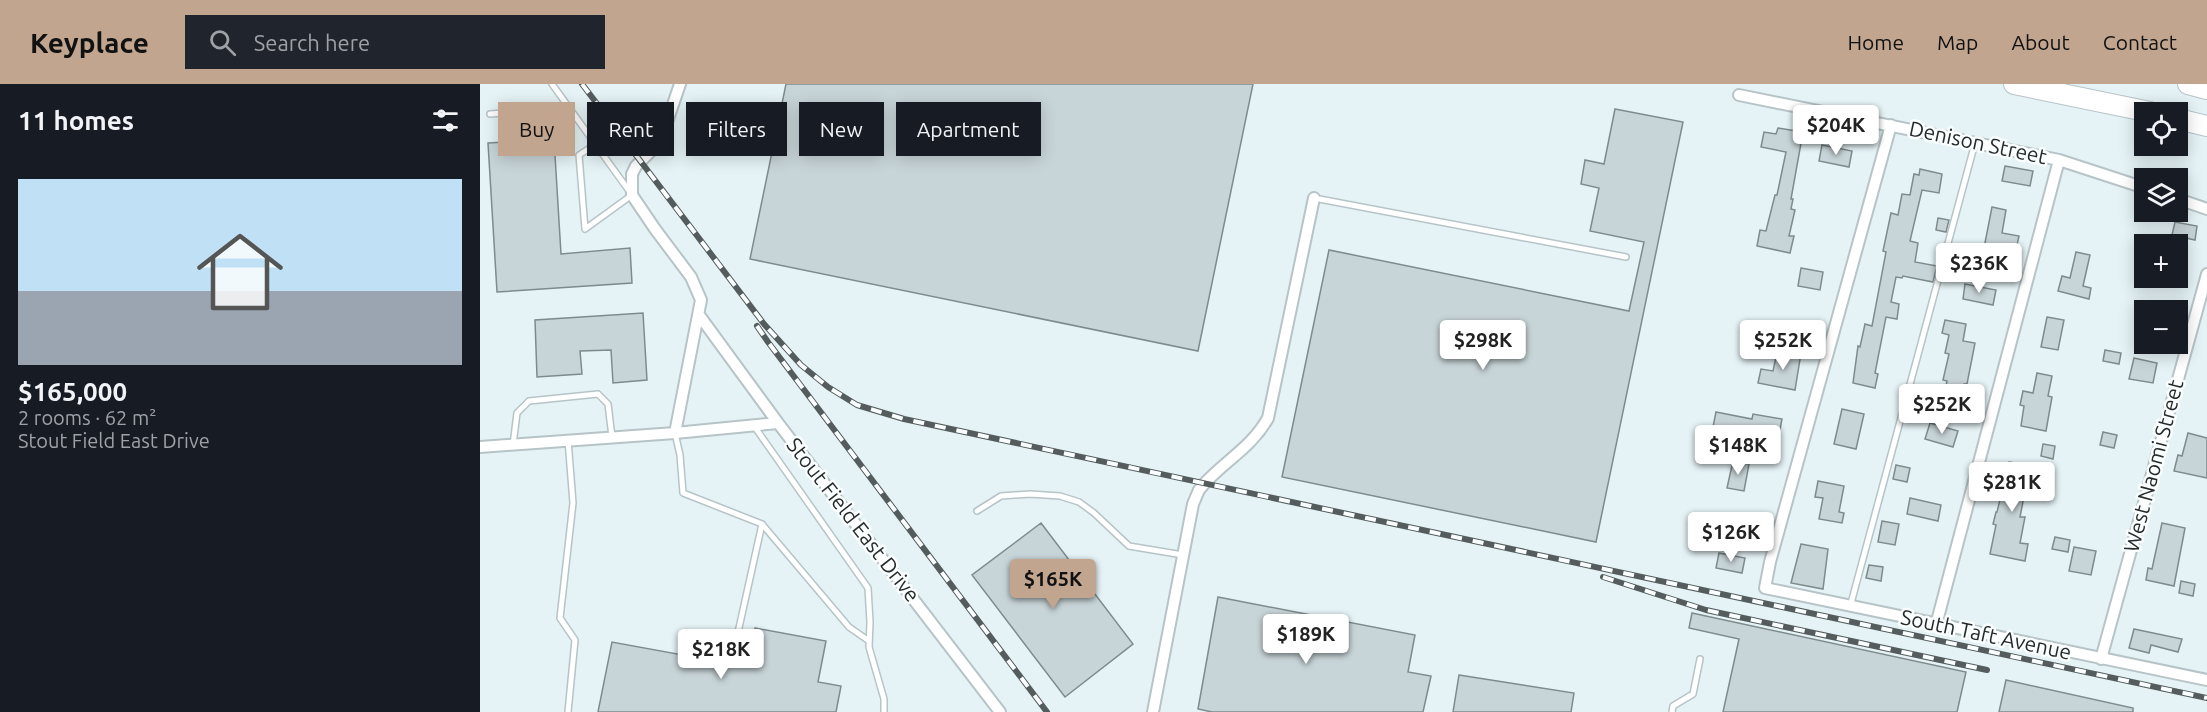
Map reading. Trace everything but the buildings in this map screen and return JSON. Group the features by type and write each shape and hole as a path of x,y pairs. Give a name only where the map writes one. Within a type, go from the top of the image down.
{"highway":[{"path":"2014,84 2134,109"},
{"path":"2188,84 2207,89"},
{"path":"2188,121 2207,126"}],"street":[{"path":"675,433 701,300 694,283 632,195 632,174 640,161 652,150 666,125 680,84"},
{"name":"Denison Street","path":"1738,95 2059,160 2134,184"},
{"name":"South Taft Avenue","path":"1891,125 1770,562 1765,588 2207,681"},
{"path":"1936,625 2059,160"},
{"path":"1153,712 1193,504 1199,490 1214,473 1260,433 1270,413 1314,198"},
{"path":"2188,202 2207,208"},
{"name":"West Naomi Street","path":"2101,659 2207,274"},
{"path":"699,315 778,423"},
{"name":"Stout Field East Drive","path":"480,447 778,423 1000,712"}],"lane":[{"path":"552,84 565,102"},
{"path":"490,114 498,113"},
{"path":"575,116 587,132"},
{"path":"1850,607 1975,143"},
{"path":"587,149 579,154 585,229 632,195 604,156"},
{"path":"1314,198 1626,257"},
{"path":"513,445 517,413 529,400 598,394 608,404 612,437"},
{"path":"754,425 868,588 869,646 884,699 884,712"},
{"path":"675,433 680,454 683,493 762,524 849,627 869,641"},
{"path":"568,440 573,503 560,618 575,640 568,712"},
{"path":"977,511 1001,496 1030,494 1060,496 1079,502 1129,546 1184,555"},
{"path":"733,655 762,524"},
{"path":"1672,712 1673,706 1693,694 1700,659"}],"railway":[{"path":"582,84 764,324 801,365 828,387 857,405 904,419 2207,698"},
{"path":"757,326 1047,712"},
{"path":"1603,577 1706,610 1987,670"}]}
